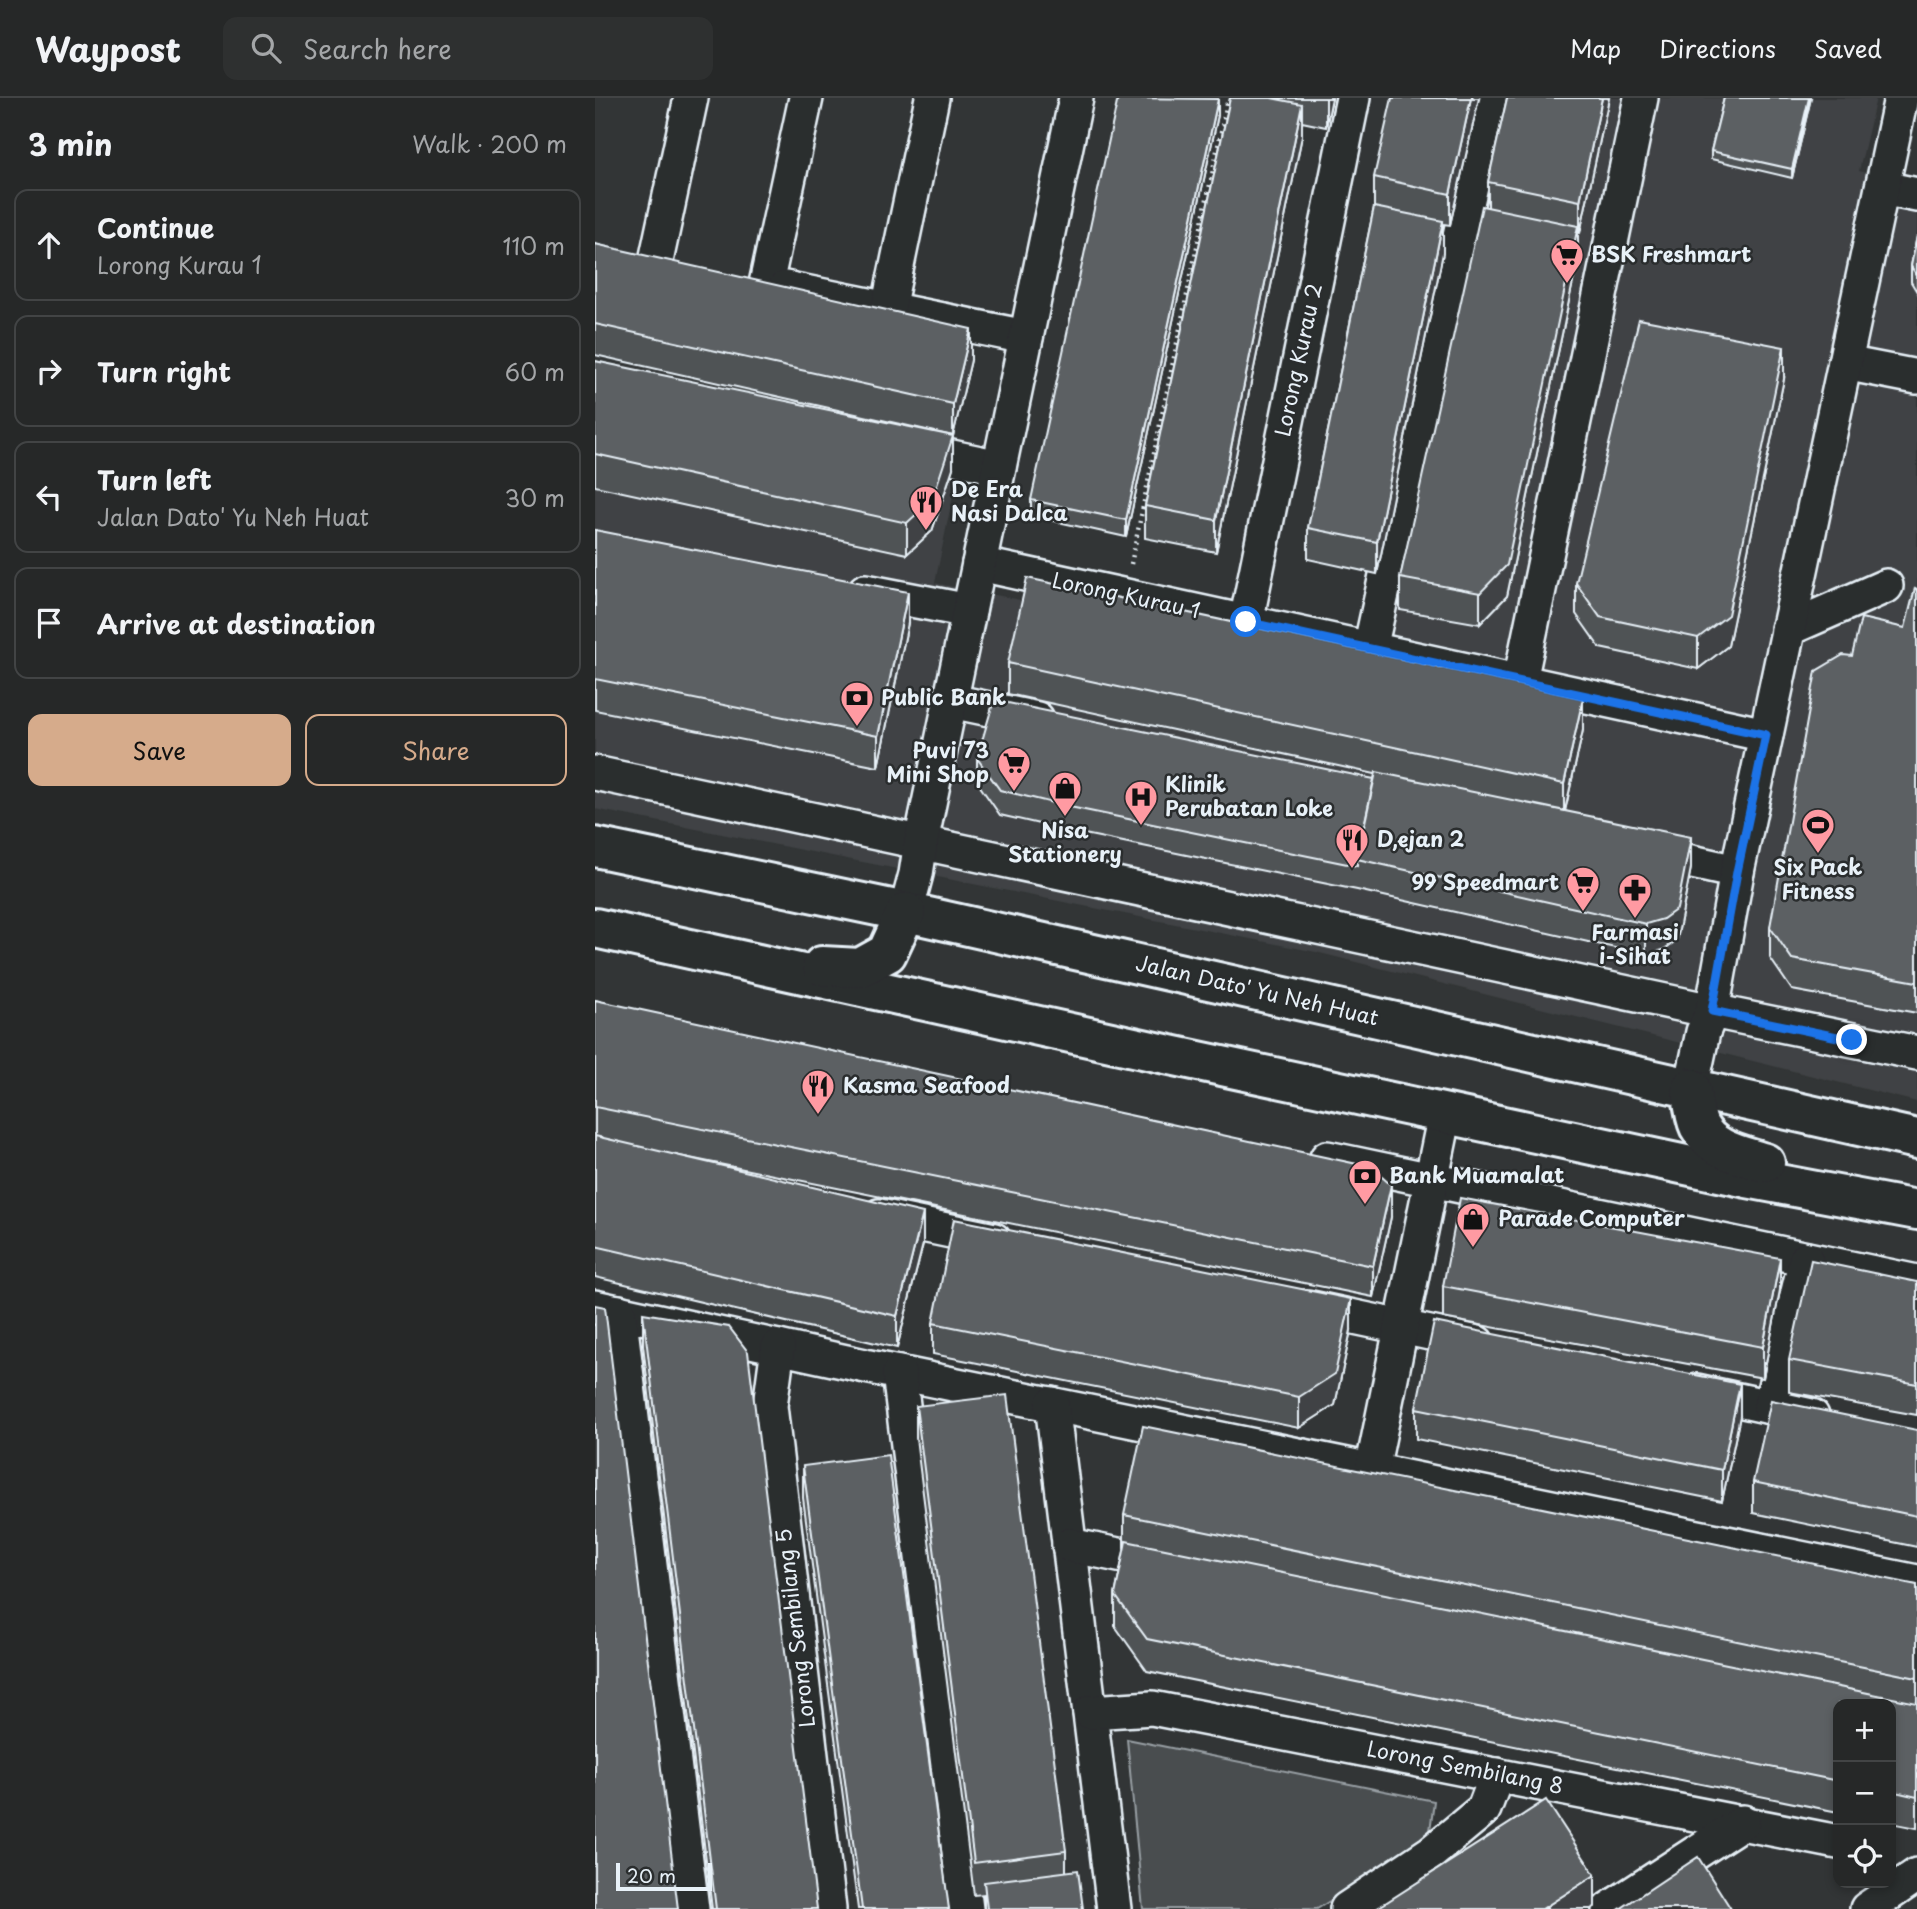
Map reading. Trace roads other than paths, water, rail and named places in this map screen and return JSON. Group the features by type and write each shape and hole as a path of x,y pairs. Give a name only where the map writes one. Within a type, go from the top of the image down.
{"main road":[{"name":"Jalan Dato' Yu Neh Huat","path":"595,848 906,912 1917,1139"},
{"path":"762,965 860,968 887,953 906,912"},
{"path":"595,928 1445,1114 1747,1178 1907,1208"},
{"path":"1691,1088 1698,1125 1709,1139 1728,1151 1907,1208"}],"street":[{"path":"656,261 691,98"},
{"path":"806,98 754,281 1026,337"},
{"path":"888,309 932,98"},
{"path":"906,912 1076,98"},
{"name":"Lorong Kurau 2","path":"1246,622 1353,98"},
{"path":"1370,649 1476,228 1490,98"},
{"path":"1520,681 1595,253 1641,98"},
{"path":"1691,1088 1703,1032 1712,1011 1737,872 1901,98"},
{"path":"1882,188 1917,195"},
{"path":"1845,363 1917,377"},
{"path":"878,442 999,467"},
{"name":"Lorong Kurau 1","path":"979,564 1766,735"},
{"path":"835,586 969,611"},
{"path":"1788,629 1886,586"},
{"path":"951,701 1073,727"},
{"path":"595,773 1917,1053"},
{"path":"1615,845 1737,872"},
{"path":"1372,1470 1445,1114"},
{"path":"1297,1152 1917,1282"},
{"path":"851,1210 1026,1246"},
{"path":"1770,1407 1806,1259"},
{"path":"1281,1301 1511,1351"},
{"path":"692,1909 607,1310 899,1373 1917,1582"},
{"name":"Lorong Sembilang 5","path":"778,1347 770,1406 829,1909"},
{"path":"899,1373 966,1909"},
{"path":"1661,1383 1837,1422"},
{"path":"1052,1404 1114,1909"},
{"path":"1069,1545 1191,1570"},
{"name":"Lorong Sembilang 8","path":"1090,1712 1152,1708 1833,1841"},
{"path":"1347,1909 1432,1852 1484,1809 1497,1775"},
{"path":"1609,1909 1743,1822"},
{"path":"1867,1909 1906,1873"}],"place":[{"name":"BSK Freshmart","path":"1567,285"},
{"name":"De Era Nasi Dalca","path":"926,532"},
{"name":"Public Bank","path":"857,728"},
{"name":"Puvi 73 Mini Shop","path":"1014,793"},
{"name":"Nisa Stationery","path":"1065,818"},
{"name":"Klinik Perubatan Loke","path":"1141,827"},
{"name":"Six Pack Fitness","path":"1818,855"},
{"name":"D,ejan 2","path":"1352,870"},
{"name":"99 Speedmart","path":"1583,913"},
{"name":"Farmasi i-Sihat","path":"1635,920"},
{"name":"Kasma Seafood","path":"818,1116"},
{"name":"Bank Muamalat","path":"1365,1206"},
{"name":"Parade Computer","path":"1473,1249"}]}
